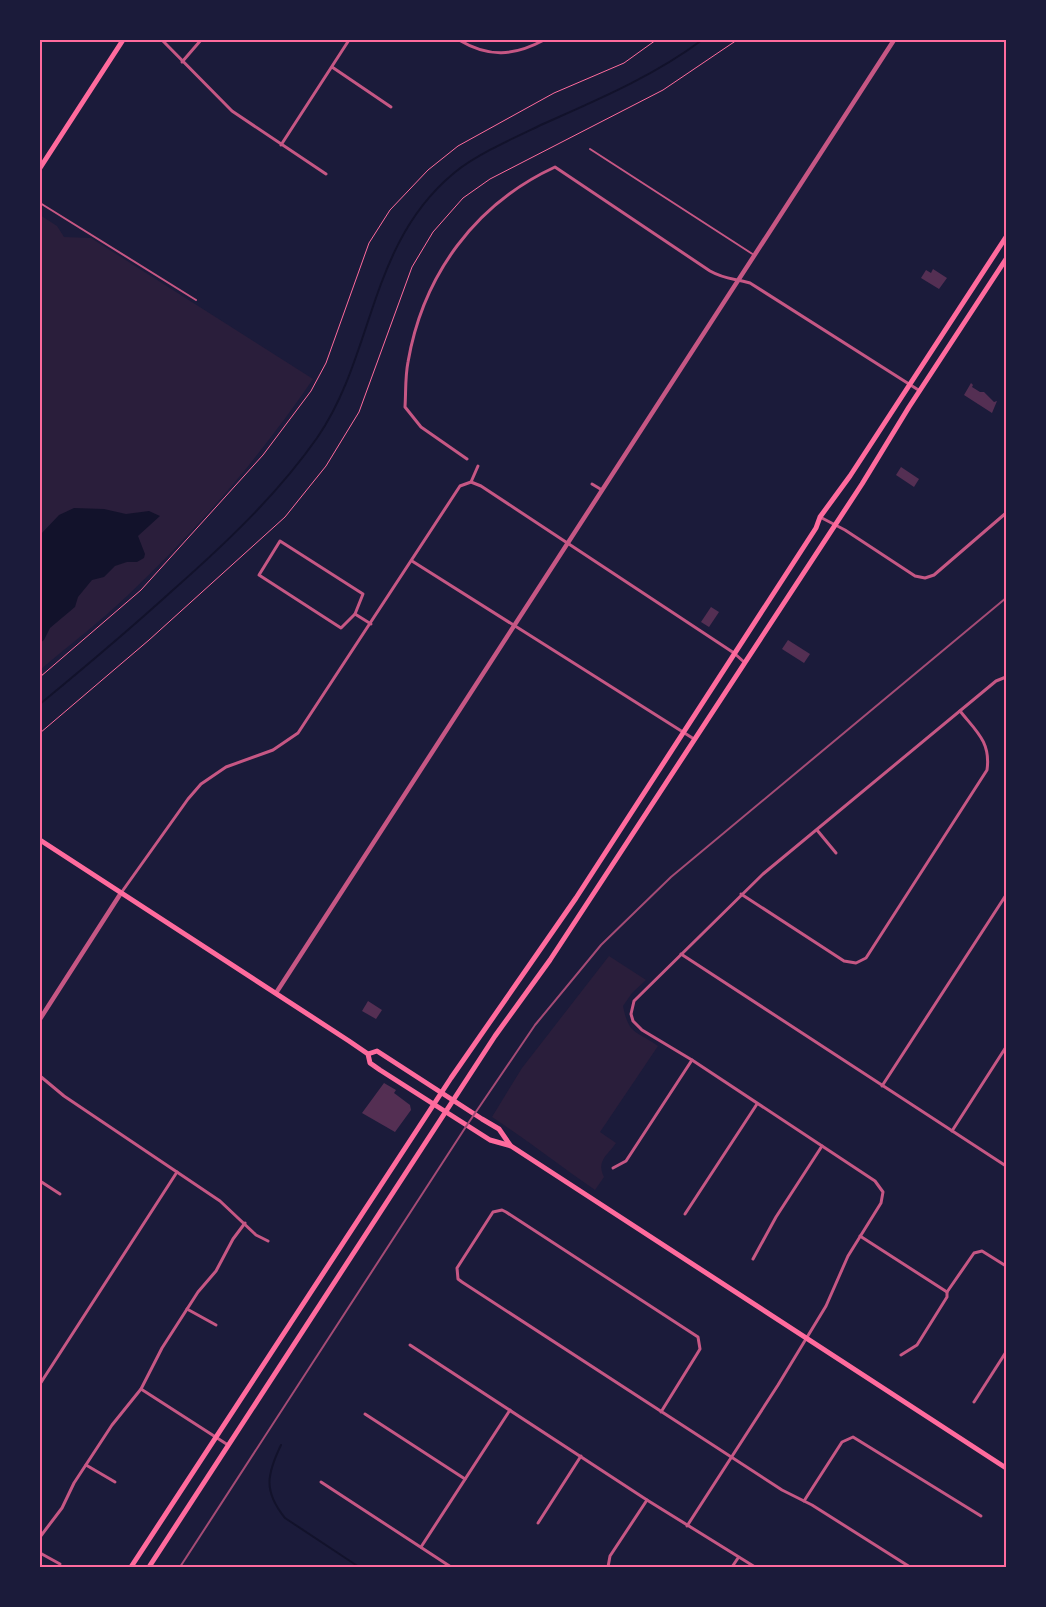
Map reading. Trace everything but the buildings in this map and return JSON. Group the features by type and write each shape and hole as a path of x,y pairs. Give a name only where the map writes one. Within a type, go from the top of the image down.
{"main road":[{"path":"40,168 123,40"},
{"path":"132,1567 434,1104 489,1022 534,961 816,528 820,517 1006,237"},
{"path":"149,1567 445,1111 495,1036 550,960 695,739 834,524 883,452 920,391 1006,259"},
{"path":"40,840 368,1054 370,1063 490,1140 511,1146 1006,1468"},
{"path":"368,1054 377,1051 498,1129 511,1146"}],"street":[{"path":"162,40 232,111 326,174"},
{"path":"182,62 201,40"},
{"path":"281,145 349,40"},
{"path":"459,40 482,51 513,53 544,40"},
{"path":"276,993 894,40"},
{"path":"332,67 391,107"},
{"path":"466,459 421,427 405,407 408,362 431,287 454,247 496,204 530,178 555,167 710,271 727,280 739,280 750,283 920,391"},
{"path":"40,1019 121,893 188,798 201,784 226,767 274,750 298,733 460,486 471,482 478,466"},
{"path":"471,482 734,653 744,662"},
{"path":"592,484 602,490"},
{"path":"820,517 915,576 925,578 934,575 1006,513"},
{"path":"280,541 363,594 356,614 341,628 259,574 280,541"},
{"path":"412,560 695,739"},
{"path":"356,614 371,624"},
{"path":"687,1526 826,1306 848,1256 882,1203 883,1192 875,1181 692,1060 642,1030 633,1021 631,1011 634,1001 741,894 996,681 1006,677"},
{"path":"741,894 844,961 850,963 862,961 869,954 987,770 989,757 986,744 960,711"},
{"path":"817,830 836,853"},
{"path":"882,1086 1006,895"},
{"path":"680,954 1006,1166"},
{"path":"952,1131 1006,1047"},
{"path":"613,1168 626,1161 692,1060"},
{"path":"40,1076 64,1096 220,1200 256,1235 268,1242"},
{"path":"685,1214 757,1104"},
{"path":"753,1259 776,1217 822,1146"},
{"path":"40,1384 177,1172"},
{"path":"40,1181 60,1194"},
{"path":"661,1412 698,1354 700,1348 698,1336 506,1212 497,1210 490,1216 456,1268 458,1278 661,1412 731,1457 910,1567"},
{"path":"40,1537 62,1508 112,1426 141,1389 162,1348 188,1308 216,1271 233,1239 245,1223"},
{"path":"860,1236 947,1292"},
{"path":"901,1355 917,1345 947,1297 947,1292 970,1257 978,1251 986,1252 1006,1266"},
{"path":"188,1308 216,1325"},
{"path":"410,1345 687,1526 755,1567"},
{"path":"974,1402 1006,1352"},
{"path":"141,1389 228,1445"},
{"path":"421,1547 510,1410"},
{"path":"365,1414 466,1479"},
{"path":"804,1501 842,1442 852,1437 981,1516"},
{"path":"538,1523 581,1456"},
{"path":"86,1466 115,1482"},
{"path":"321,1482 451,1567"},
{"path":"608,1567 610,1556 647,1500"},
{"path":"40,1553 60,1564"},
{"path":"732,1567 738,1558"}],"lane":[{"path":"590,149 755,256"},
{"path":"40,203 196,300"}],"path":[{"path":"40,677 141,590 263,455 311,391 326,363 369,243 390,210 428,170 458,146 554,94 624,63 656,40"},
{"path":"40,733 149,640 285,517 326,466 359,412 412,267 432,232 463,198 490,178 663,90 737,40"}],"shaded area":[{"path":"40,215 57,226 64,237 91,238 313,379 249,465 178,546 117,606 40,670"},
{"path":"74,508 104,509 126,514 149,511 160,516 138,536 145,554 144,558 137,562 127,562 115,566 104,577 92,580 78,597 75,607 50,628 44,640 40,643 40,535 59,515"},
{"path":"609,956 646,980 632,993 623,1006 625,1016 631,1028 658,1046 600,1132 616,1143 602,1163 601,1167 604,1177 595,1190 492,1117 522,1068"}],"waterway":[{"path":"40,704 157,605 212,555 268,499 301,459 317,438 336,405 351,371 388,266 404,233 426,201 454,173 474,159 497,146 645,76 702,40"},
{"path":"281,1445 270,1474 270,1491 278,1508 285,1518 359,1567"}],"railway":[{"path":"180,1567 467,1125 535,1025 601,945 671,877 1006,598"}]}
